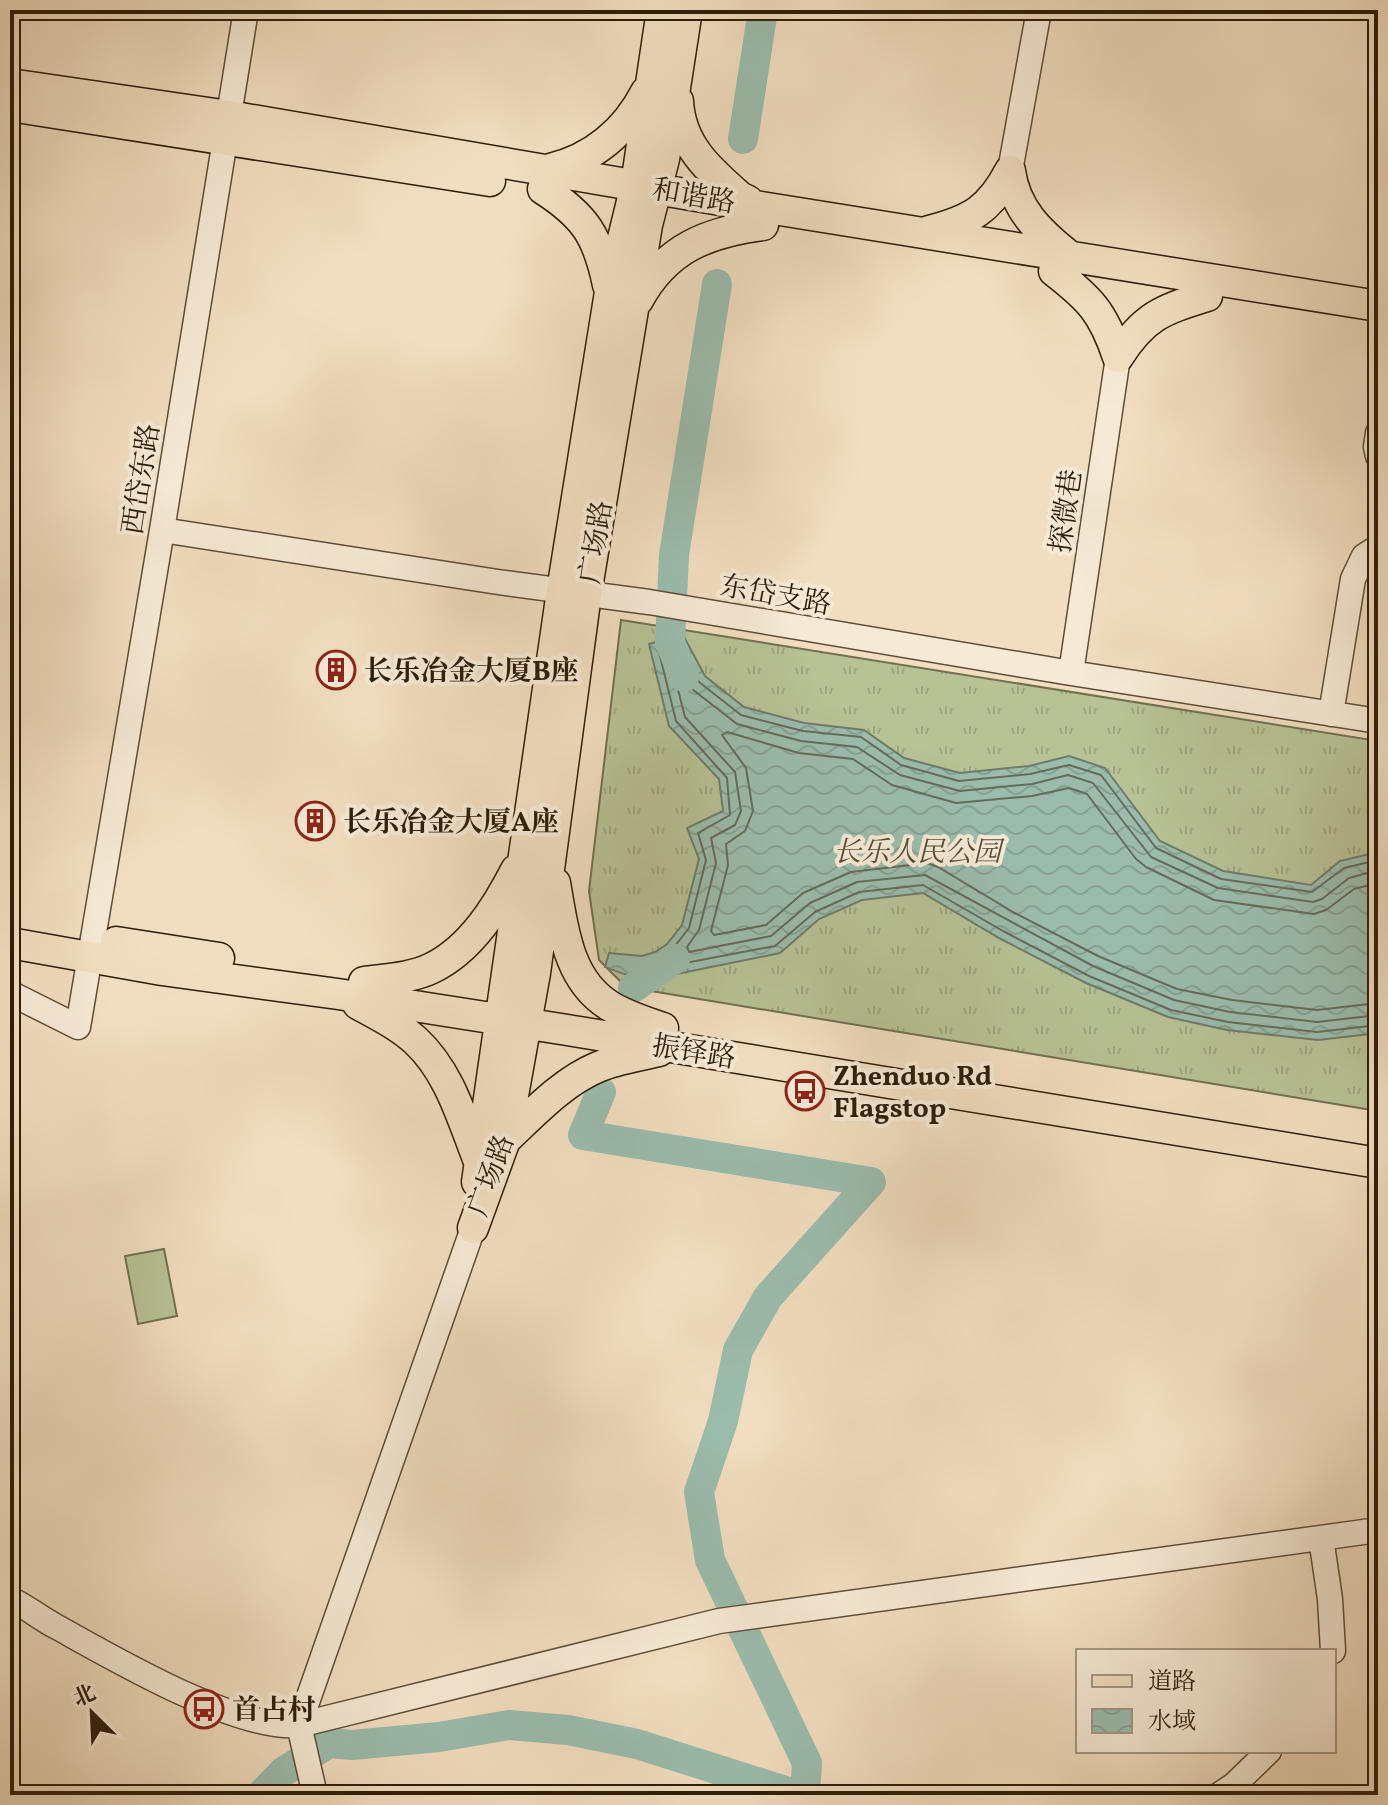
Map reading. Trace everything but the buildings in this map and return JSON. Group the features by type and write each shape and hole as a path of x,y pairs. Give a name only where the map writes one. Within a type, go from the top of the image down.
{"main road":[{"name":"广场路","path":"473,1228 505,1140 515,1014 537,855 574,592 622,298 644,195 664,159 662,10"},
{"name":"广场路","path":"665,72 687,10"},
{"path":"665,72 688,142 698,159 762,216 704,237 622,298 587,225 546,179 607,143 665,72"},
{"name":"和谐路","path":"10,84 227,128 762,216 1062,264 1378,306"},
{"name":"和谐路","path":"10,106 227,128"},
{"path":"924,233 970,217 987,206 1010,171"},
{"path":"1010,171 1014,194 1023,210 1097,309 1118,357"},
{"name":"和谐路","path":"762,216 924,233 1207,296 1378,323"},
{"path":"1118,357 1130,337 1148,319 1179,304 1207,296"},
{"path":"351,988 430,969 457,951 478,930 537,855"},
{"path":"537,855 570,952 588,988 612,1008 669,1038"},
{"name":"振铎路","path":"10,925 162,970 351,988 1378,1143"},
{"name":"振铎路","path":"10,943 92,948"},
{"path":"351,988 403,1030 442,1073 478,1161"},
{"name":"广场路","path":"473,1228 478,1161 515,1014"},
{"path":"505,1140 583,1074 669,1038"},
{"name":"振铎路","path":"669,1038 1378,1163"}],"street":[{"name":"西岱东路","path":"10,993 78,1027 246,10"},
{"path":"1010,171 1039,10"},
{"name":"探微巷","path":"1071,673 1118,357"},
{"path":"1378,433 1378,456"},
{"name":"东岱支路","path":"162,530 649,602 1378,721"},
{"path":"1331,714 1353,579 1364,556 1378,547"},
{"path":"315,1795 301,1731 473,1228"},
{"path":"10,1599 64,1631 208,1704 301,1731 719,1621 1378,1530"},
{"path":"1321,1538 1330,1599 1333,1649"},
{"path":"1219,1795 1267,1753"}],"green space":[{"name":"长乐人民公园","path":"621,620 1378,741 1378,1111 651,991 621,982 599,960 589,891"},
{"path":"164,1249 177,1316 138,1324 125,1256"}],"water":[{"path":"683,635 705,676 744,707 804,723 864,730 904,758 960,773 1029,766 1069,756 1105,768 1160,841 1223,871 1311,885 1340,861 1378,852 1378,1033 1318,1040 1227,1030 1168,1017 1086,983 999,938 923,893 862,900 819,919 780,953 643,981 605,967 609,953 642,956 655,952 667,944 682,925 699,859 687,828 723,811 719,779 669,726 649,644"}],"waterway":[{"path":"743,139 763,10"},
{"path":"684,677 670,642 674,555 717,284"},
{"path":"633,988 675,959"},
{"path":"601,1092 583,1135 871,1182 768,1297 738,1350 723,1421 699,1492 710,1560 807,1763 805,1795"},
{"path":"261,1795 283,1772 329,1743 352,1745 439,1737 509,1725 568,1730 637,1744 798,1795"}],"place":[{"name":"长乐冶金大厦B座","path":"336,670"},
{"name":"长乐冶金大厦A座","path":"315,821"},
{"name":"Zhenduo Rd Flagstop","path":"805,1091"},
{"name":"首占村","path":"204,1709"}]}
